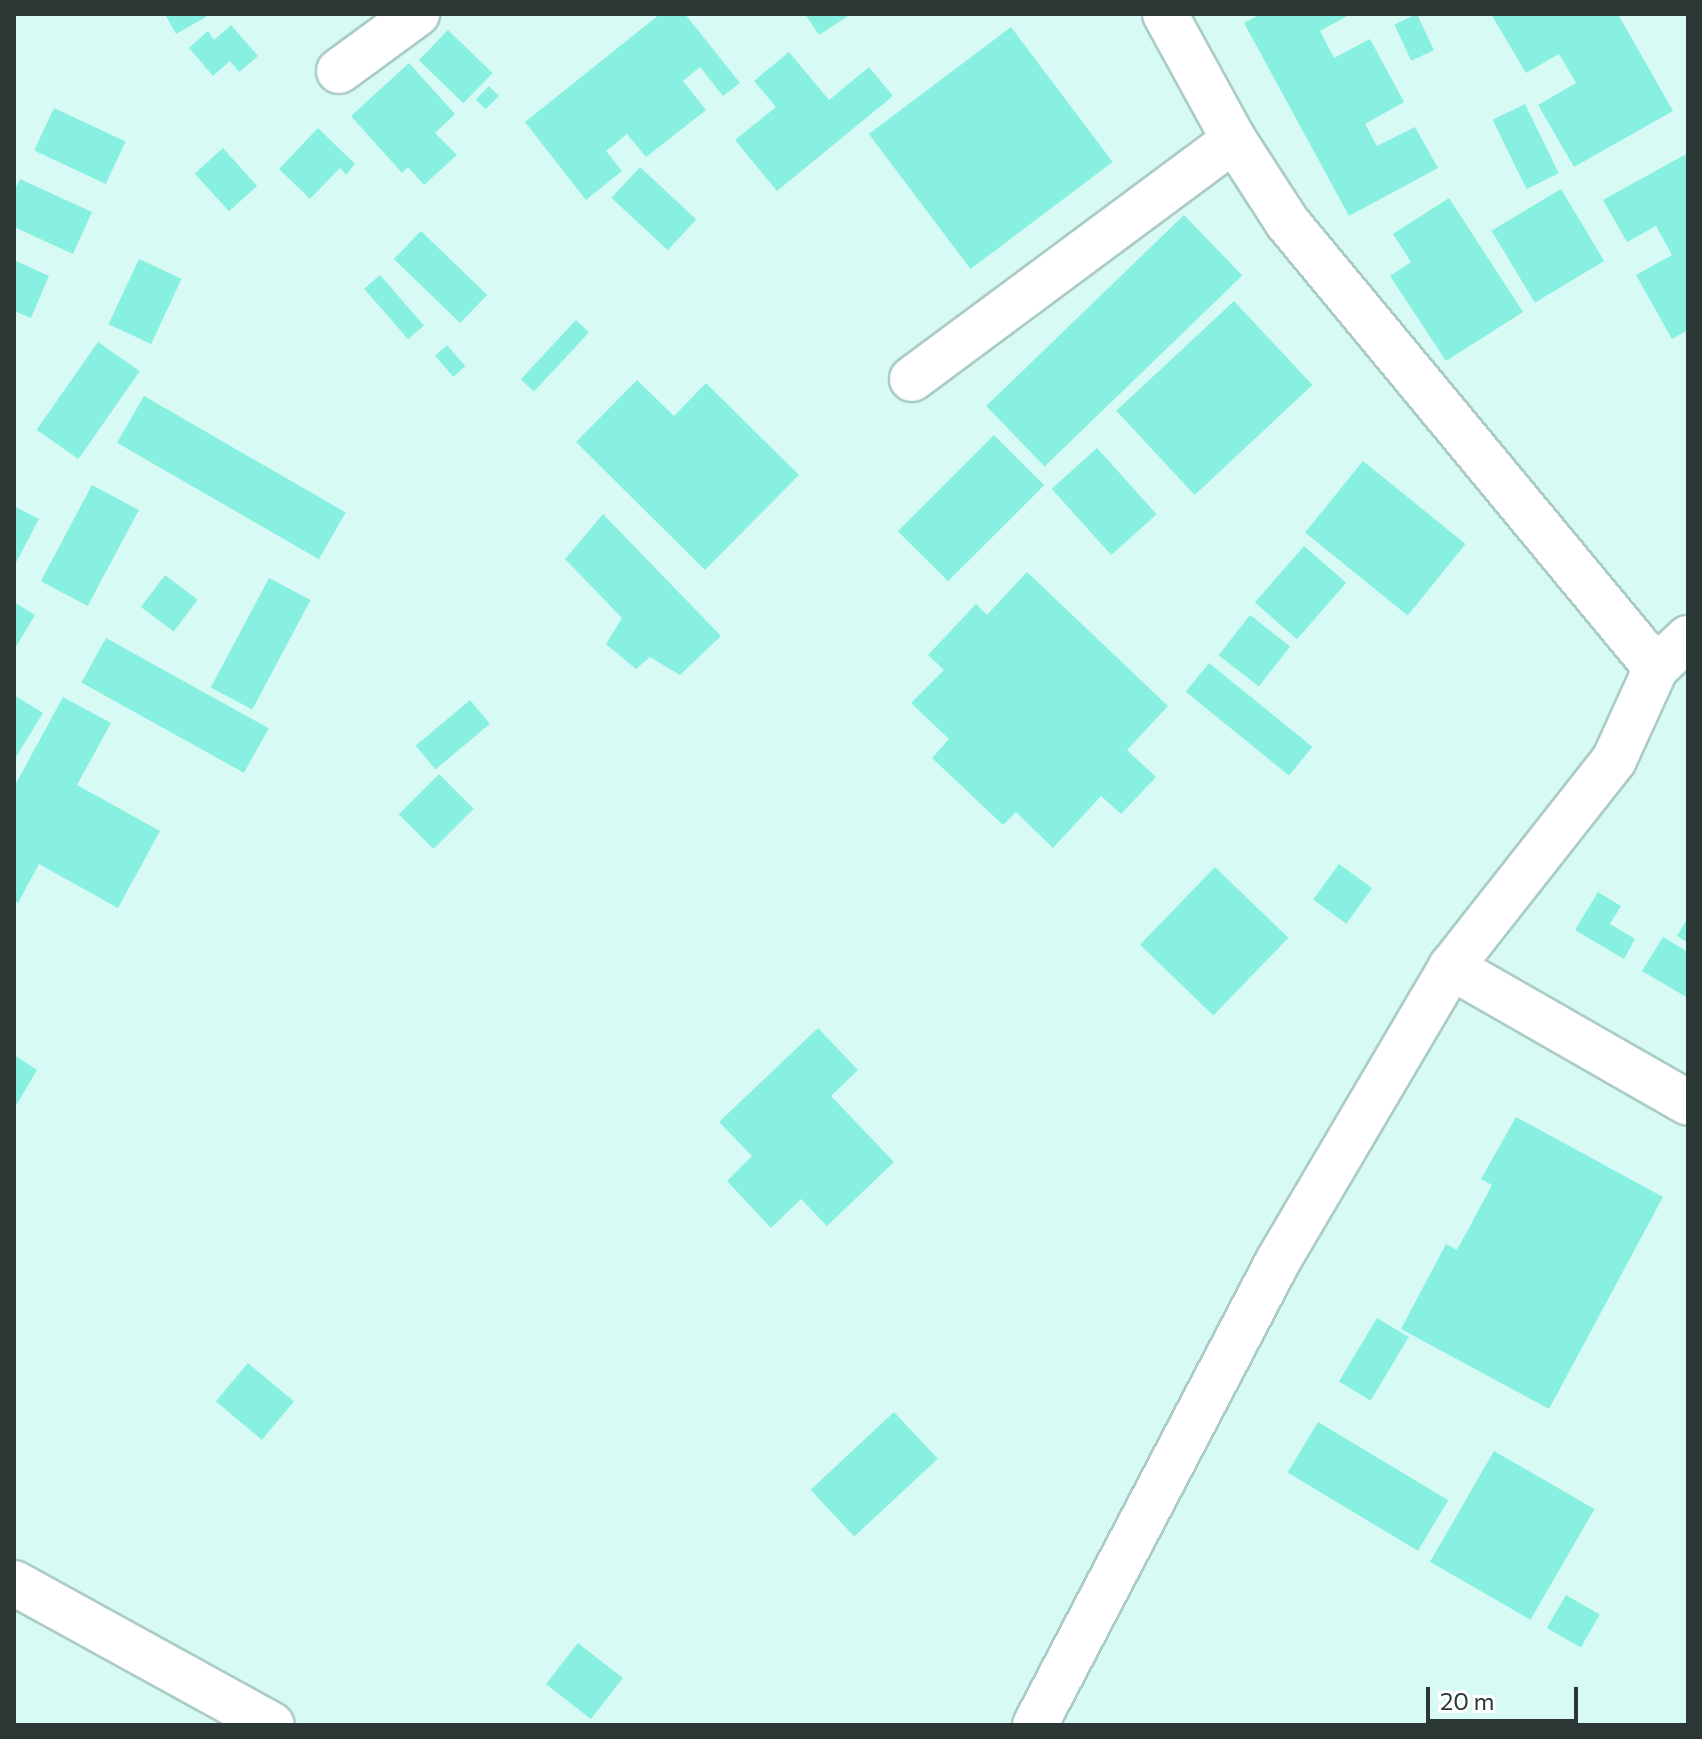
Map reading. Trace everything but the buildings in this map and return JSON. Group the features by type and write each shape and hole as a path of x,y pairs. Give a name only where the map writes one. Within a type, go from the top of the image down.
{"street":[{"path":"339,71 417,14"},
{"path":"1165,14 1234,140 1287,222 1656,668"},
{"path":"912,379 1234,140"},
{"path":"1035,1725 1278,1261 1451,967 1614,760 1656,668 1688,638"},
{"path":"1451,967 1688,1103"},
{"path":"14,1583 256,1721"}]}
